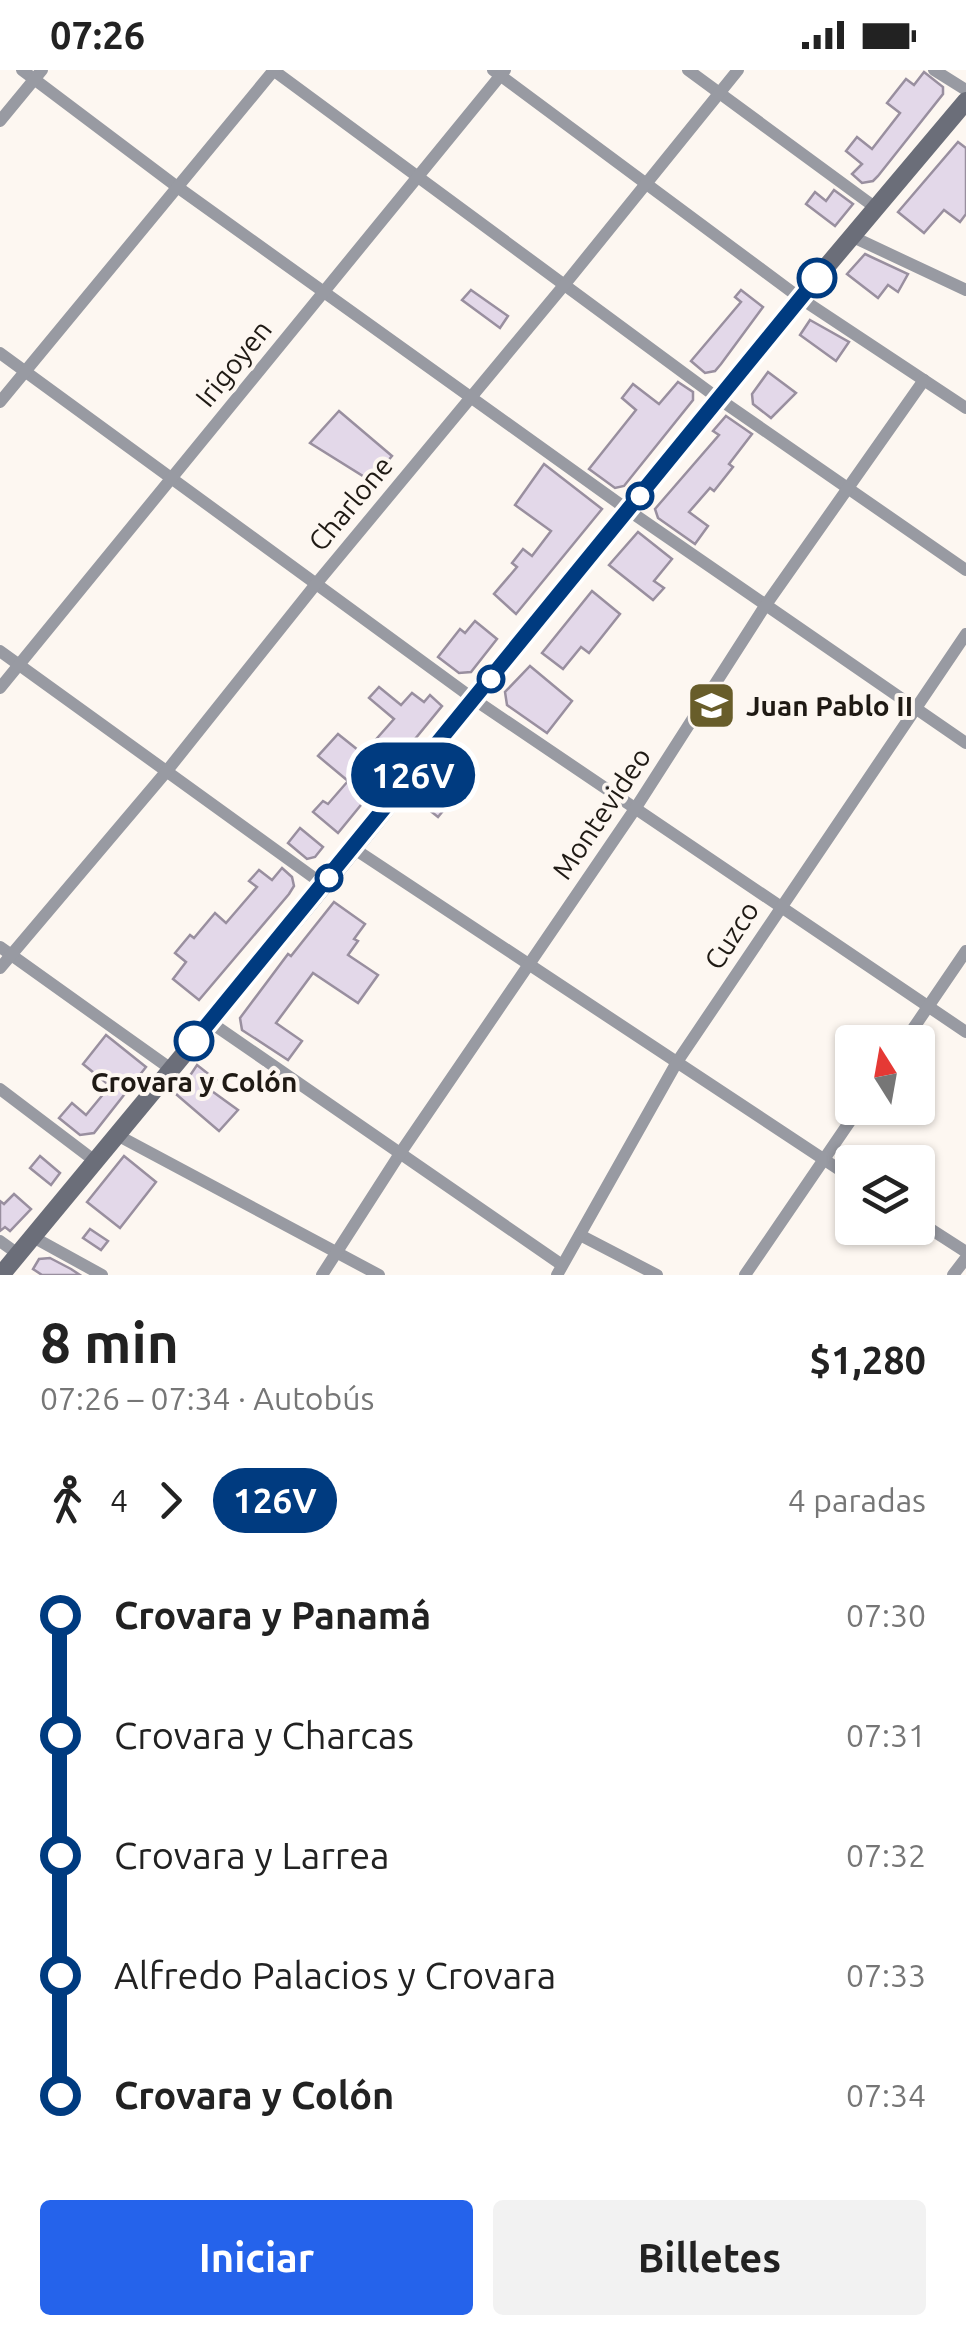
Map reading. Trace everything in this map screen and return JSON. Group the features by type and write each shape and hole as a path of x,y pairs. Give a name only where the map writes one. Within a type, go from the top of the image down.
{"main road":[{"path":"1,1275 324,885 800,298 966,101"}],"street":[{"path":"22,70 38,75 176,186 628,510 966,743"},
{"path":"0,402 274,70 719,399 966,570"},
{"path":"688,70 876,208"},
{"name":"Charlone","path":"0,968 6,951 166,772 738,70"},
{"path":"934,70 966,90"},
{"path":"500,72 800,298 966,408"},
{"name":"Irigoyen","path":"0,688 500,72"},
{"path":"0,121 38,75"},
{"path":"851,236 966,290"},
{"path":"0,352 475,700 966,1032"},
{"name":"Montevideo","path":"322,1275 400,1152 636,809 765,606 924,380"},
{"name":"Cuzco","path":"559,1270 677,1062 966,634"},
{"path":"0,651 324,885"},
{"path":"353,848 835,1167"},
{"path":"6,951 171,1069"},
{"path":"916,1025 966,952"},
{"path":"210,1022 400,1152 559,1270"},
{"path":"0,1089 95,1160"},
{"path":"745,1275 848,1125"},
{"path":"117,1135 379,1275"},
{"path":"935,1232 966,1255 954,1275"},
{"path":"580,1235 657,1275"},
{"path":"32,1237 102,1275"},
{"path":"0,1241 18,1254"}],"building":[{"path":"924,72 943,87 943,94 878,176 862,183 852,174 862,164 846,151 857,137 872,149 900,113 887,103 906,79 914,85"},
{"path":"958,142 966,148 966,214 960,222 944,210 924,233 898,212"},
{"path":"834,190 853,204 835,226 806,204 815,192 826,201"},
{"path":"865,254 908,274 898,292 888,285 878,298 847,274"},
{"path":"471,290 508,316 500,328 462,300"},
{"path":"741,290 763,307 715,371 705,373 691,361 741,302 735,297"},
{"path":"810,320 849,342 836,361 800,335"},
{"path":"768,372 796,393 771,418 753,404 752,394"},
{"path":"678,382 693,392 693,400 624,486 615,488 589,469 636,410 622,398 633,384 659,404"},
{"path":"339,411 392,456 371,481 310,443"},
{"path":"726,416 752,434 714,491 710,488 689,512 708,526 695,544 658,518 655,509 719,435 713,431"},
{"path":"544,464 602,509 516,614 494,594 517,567 512,563 523,549 532,556 551,531 515,505"},
{"path":"638,532 672,559 654,581 664,588 653,600 609,565"},
{"path":"592,591 620,614 589,653 581,647 563,669 542,653"},
{"path":"475,621 497,639 471,672 459,673 438,657 460,629 465,633"},
{"path":"530,666 572,701 547,733 507,705 505,692"},
{"path":"379,687 401,705 412,693 424,702 430,695 442,706 338,833 313,812 323,801 328,804 348,781 318,756 338,734 363,754 394,719 369,698"},
{"path":"454,756 474,773 438,817 418,801"},
{"path":"300,828 323,847 315,857 307,859 288,843"},
{"path":"282,868 292,877 294,886 289,894 199,1000 173,979 186,962 175,953 215,913 226,923 257,887 249,881 259,870 272,880"},
{"path":"334,902 365,924 348,955 378,975 358,1003 313,973 276,1023 302,1041 288,1060 242,1030 240,1018 288,954 291,956"},
{"path":"106,1035 146,1067 94,1133 80,1135 59,1118 72,1103 86,1115 110,1086 83,1064"},
{"path":"197,1065 216,1080 209,1089 238,1110 219,1131 177,1095"},
{"path":"40,1156 60,1173 51,1185 30,1168"},
{"path":"124,1156 156,1182 120,1228 87,1202"},
{"path":"14,1194 31,1209 10,1231 5,1227 0,1231 0,1201 4,1204"},
{"path":"90,1229 108,1241 101,1250 83,1238"},
{"path":"50,1258 80,1275 42,1275 33,1269 39,1259"}],"bus line":[{"name":"126V","path":"194,1041 817,278"}],"place":[{"name":"Juan Pablo II","path":"711,705"},
{"name":"Crovara y Colón","path":"194,1041"}]}
